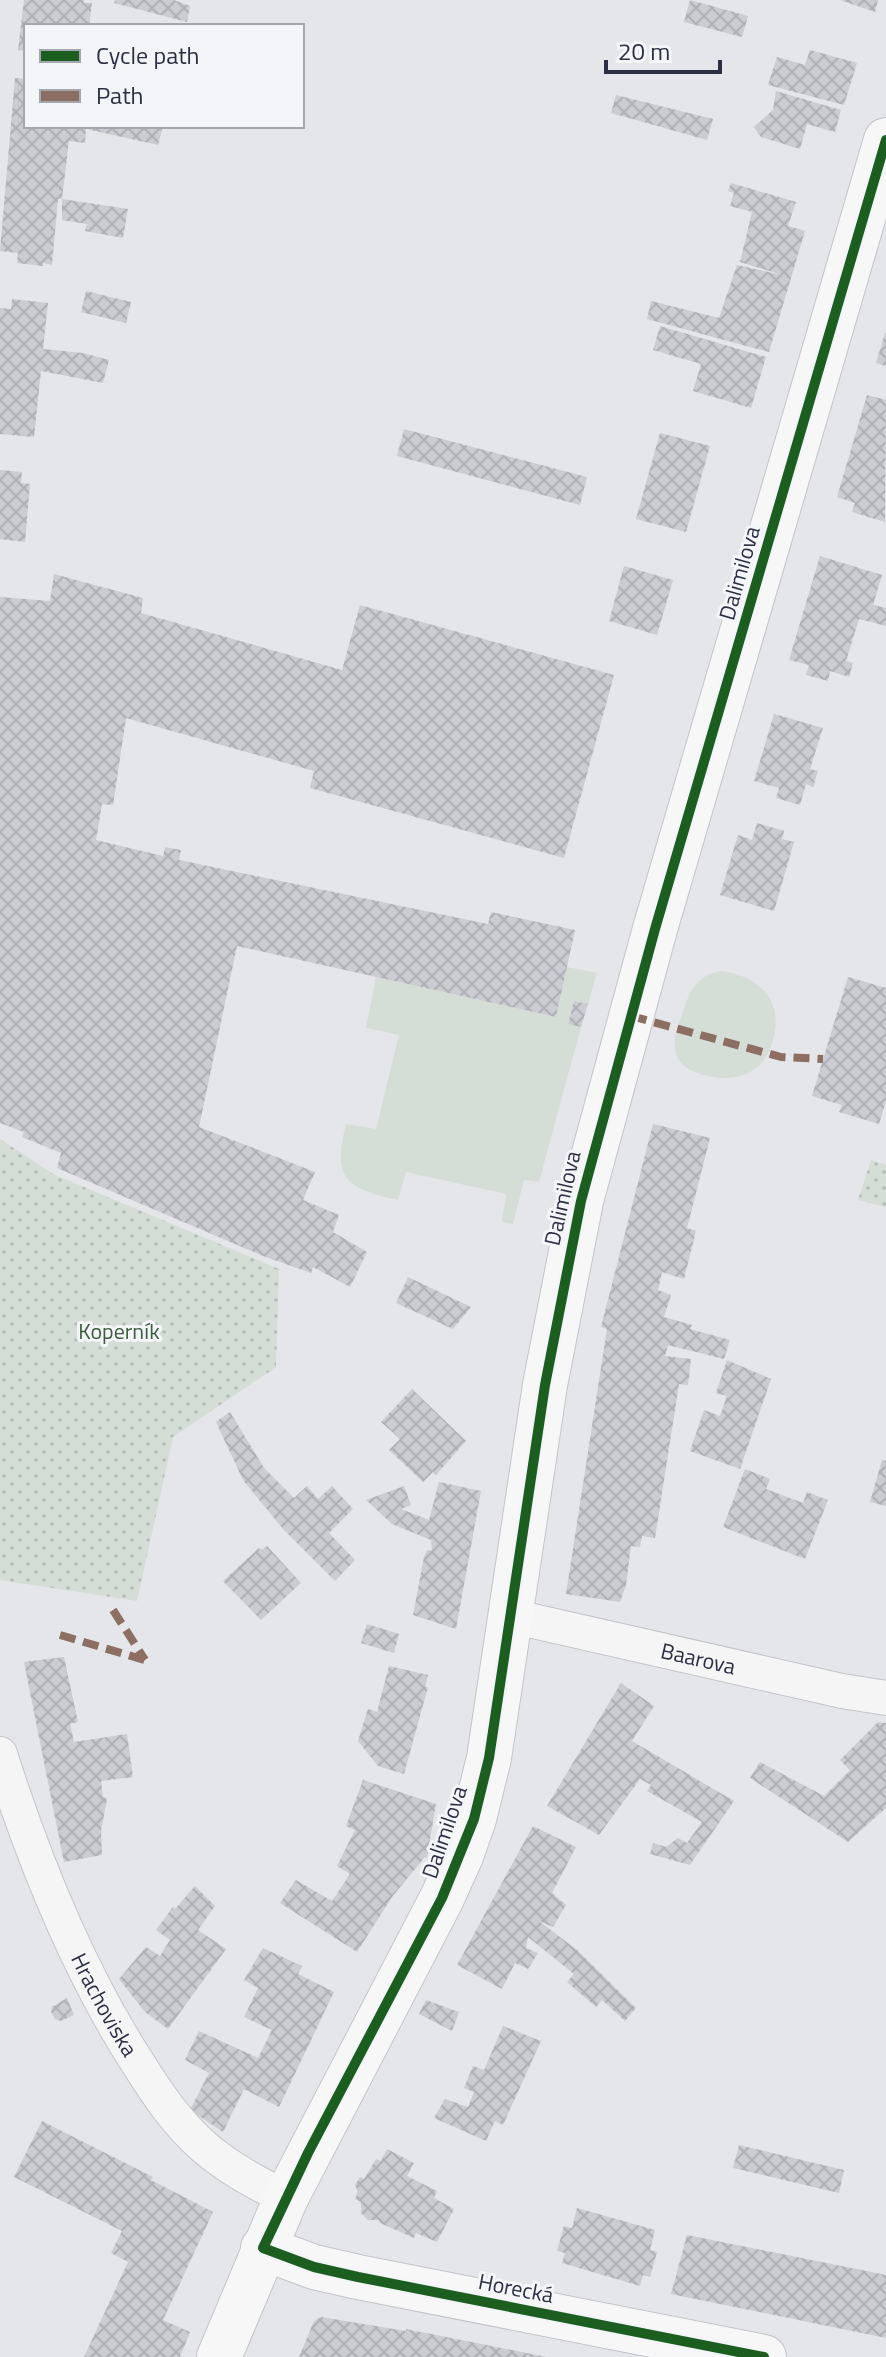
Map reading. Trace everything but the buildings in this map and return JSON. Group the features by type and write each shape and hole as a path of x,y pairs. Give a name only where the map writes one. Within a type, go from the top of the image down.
{"main road":[{"name":"Dalimilova","path":"219,2357 286,2198 442,1898 474,1819 489,1758 545,1385 581,1201 655,929 886,140"},
{"name":"Horecká","path":"263,2248 314,2267 358,2277 764,2357"}],"street":[{"name":"Baarova","path":"511,1616 842,1691 886,1698"},
{"name":"Hrachoviska","path":"0,1754 60,1915 113,2024 165,2106 205,2148 245,2176 286,2198"}],"green space":[{"path":"567,967 597,973 588,1004 574,1001 568,1024 581,1027 539,1182 524,1180 513,1224 502,1222 506,1194 406,1172 398,1200 366,1191 347,1178 341,1158 346,1124 376,1129 399,1035 366,1028 376,977 556,1017"},
{"path":"722,971 749,979 759,986 767,994 775,1016 775,1029 767,1055 752,1071 732,1078 709,1076 691,1070 679,1061 675,1048 677,1030 690,993 703,978"},
{"name":"Koperník","path":"0,1139 53,1174 279,1269 276,1367 173,1437 137,1601 0,1580"},
{"path":"871,1160 886,1165 886,1207 858,1200"}],"marked path":[{"path":"631,1016 781,1057 823,1059"},
{"path":"113,1610 145,1660"},
{"path":"60,1635 145,1660"}],"cycle path":[{"path":"764,2357 358,2277 314,2267 263,2248 308,2153 442,1898 474,1819 489,1758 545,1385 581,1201 655,929 886,140"}]}
